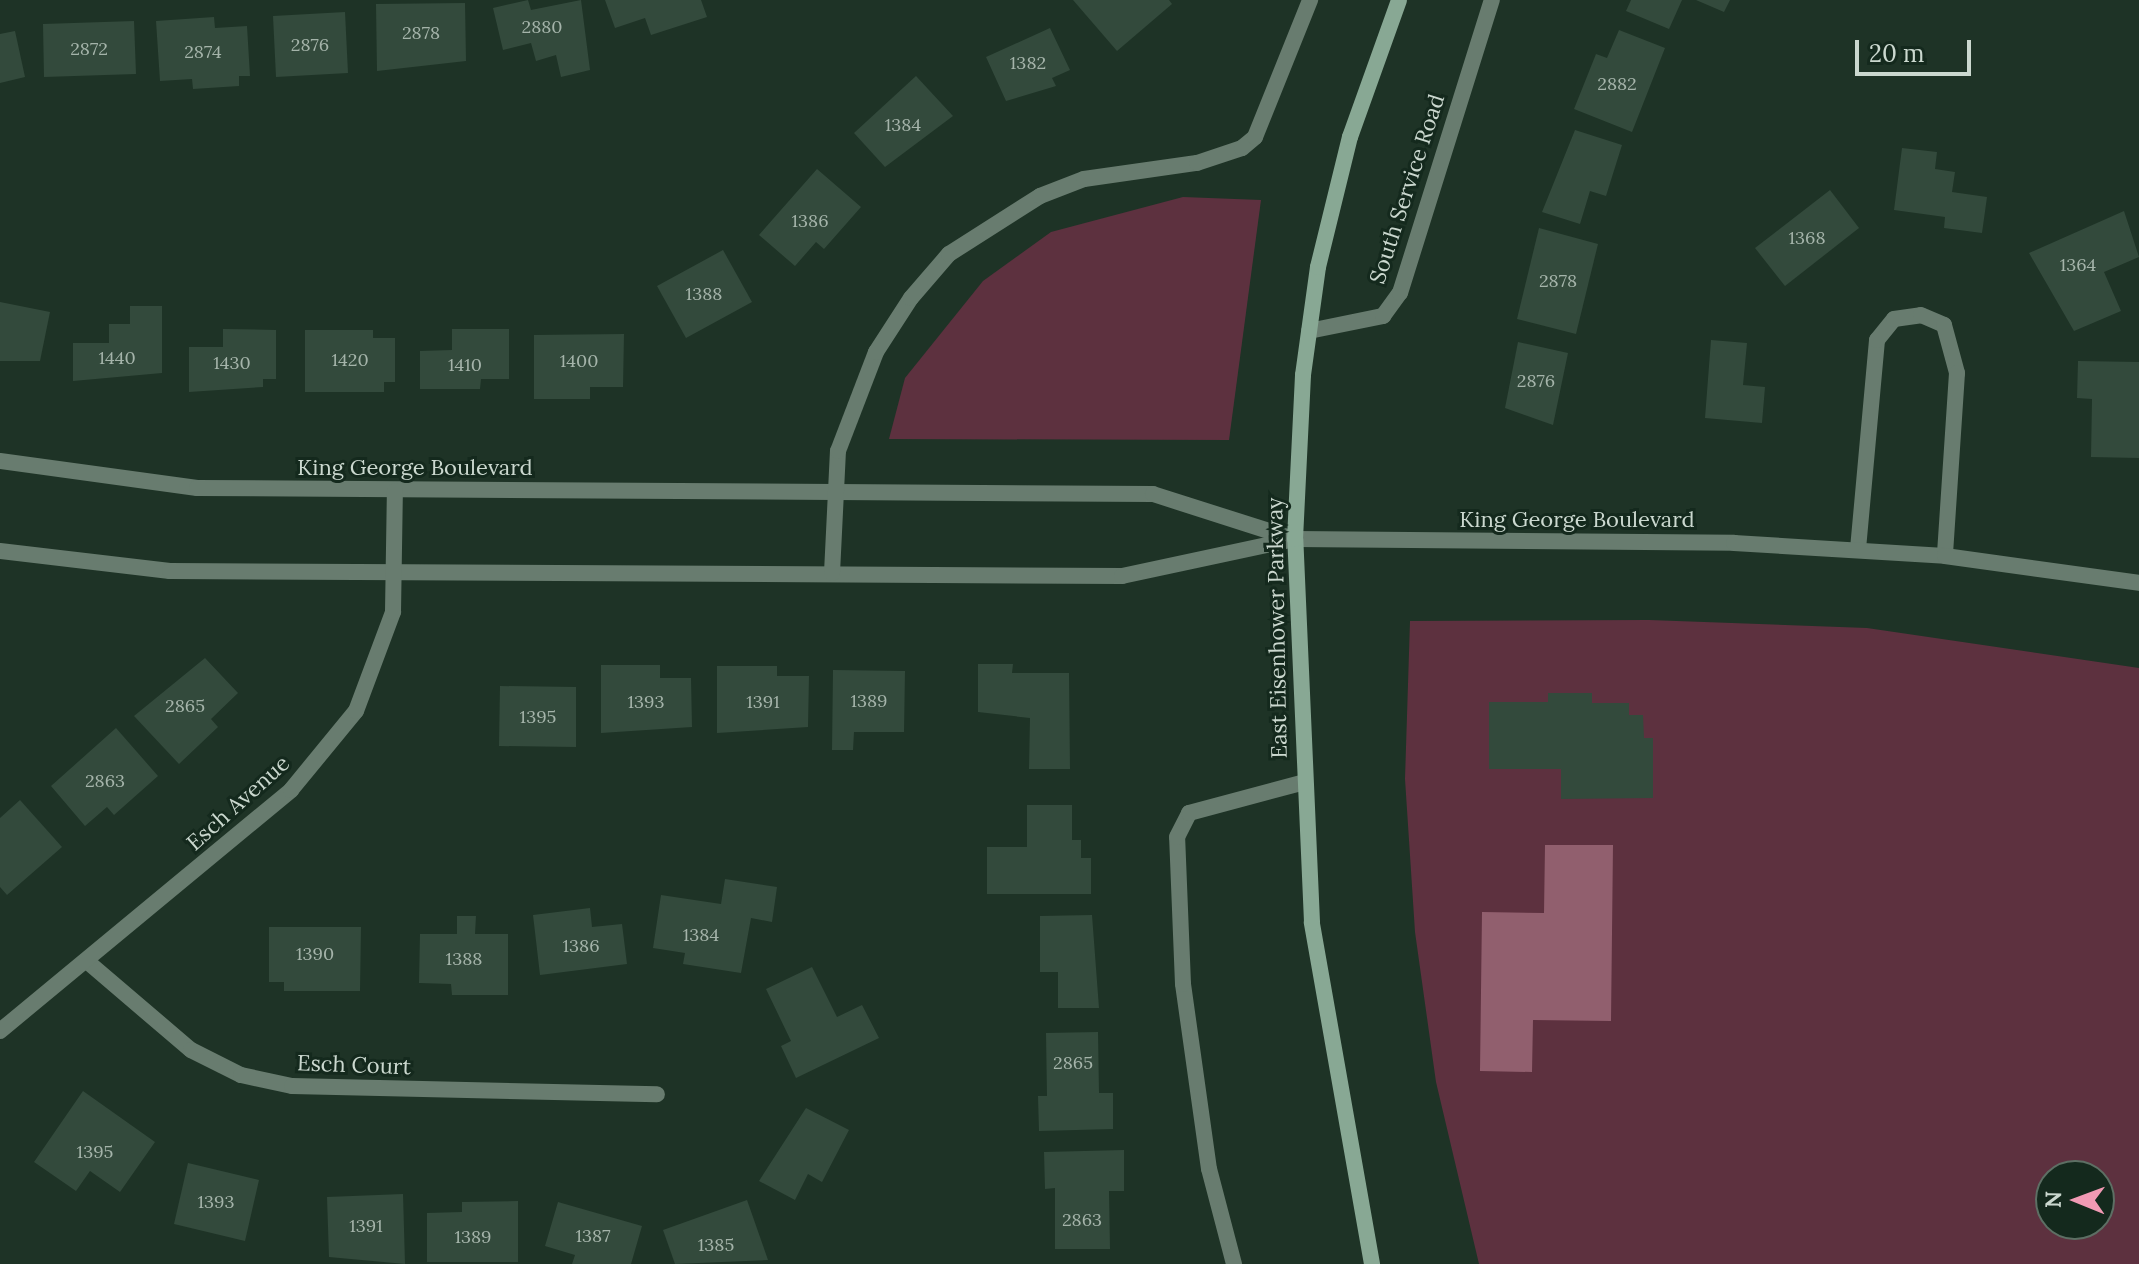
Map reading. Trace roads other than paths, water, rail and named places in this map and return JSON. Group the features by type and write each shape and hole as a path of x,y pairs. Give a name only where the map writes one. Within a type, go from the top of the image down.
{"main road":[{"name":"East Eisenhower Parkway","path":"1372,1264 1317,954 1301,783 1295,539 1309,331 1332,201 1399,0"}],"street":[{"path":"832,573 832,492 838,451 876,352 949,254 1040,196 1084,179 1221,158 1255,137 1310,0"},
{"name":"South Service Road","path":"1309,331 1383,316 1400,293 1492,0"},
{"path":"1858,549 1877,340 1894,319 1921,315 1944,325 1957,373 1945,556"},
{"name":"King George Boulevard","path":"0,461 197,488 1153,494 1295,539"},
{"name":"Esch Avenue","path":"0,1031 89,963 291,790 356,711 381,661 394,573 395,491"},
{"name":"King George Boulevard","path":"0,551 170,571 1143,576 1295,539 1858,549 1945,556 2139,583"},
{"path":"1234,1264 1209,1169 1185,1000 1177,837 1189,813 1301,783"},
{"name":"Esch Court","path":"89,963 191,1050 267,1081 657,1094"}]}
